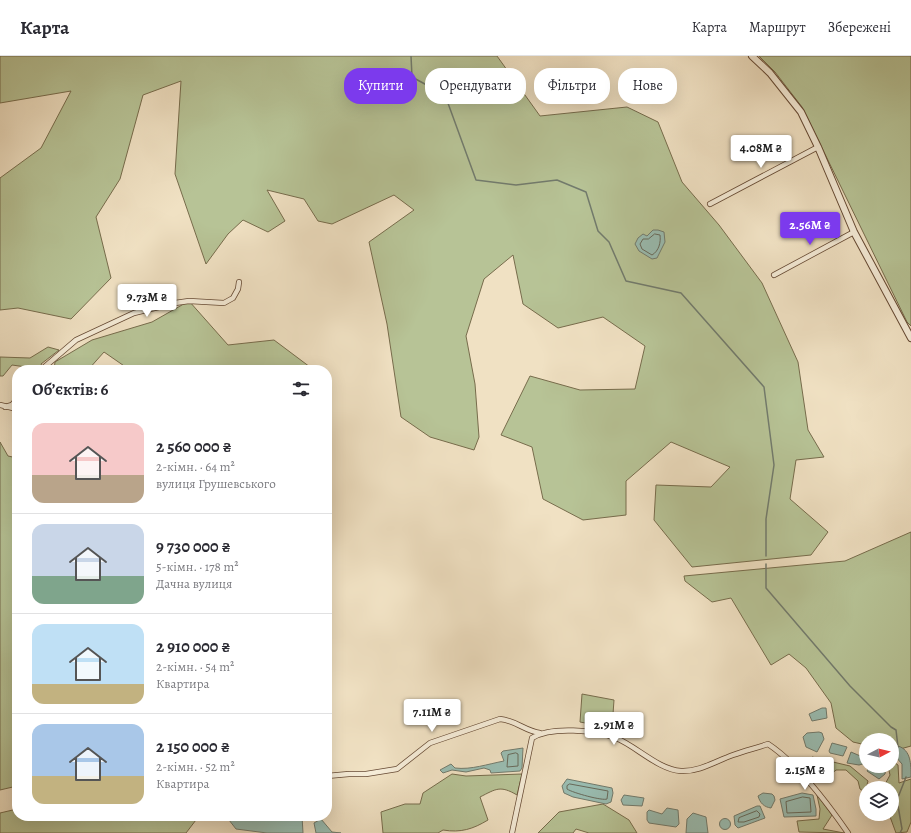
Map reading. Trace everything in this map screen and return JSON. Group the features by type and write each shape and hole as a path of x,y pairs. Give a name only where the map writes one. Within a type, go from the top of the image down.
{"street":[{"path":"752,56 770,73 801,112 854,232 911,338"},
{"path":"710,204 818,148"},
{"path":"774,275 854,232"},
{"path":"47,365 76,340 134,313 189,301 224,303 233,298 238,289 239,282"},
{"path":"5,407 12,404"},
{"path":"0,405 12,408"},
{"path":"332,776 366,774 397,769 430,743 500,719 507,720 531,732 540,733 569,730 588,732 616,738 664,766 680,771 703,767 768,744 778,750 806,780 832,809 848,833"},
{"path":"513,833 532,738 540,733"}],"green space":[{"path":"0,56 497,56 506,68 425,68 425,104 526,104 526,96 540,116 627,107 658,122 682,182 719,225 762,283 798,362 808,430 824,457 796,460 790,499 828,532 811,555 692,567 654,520 656,485 711,487 730,467 671,442 626,481 626,515 583,520 543,499 532,447 501,435 530,376 580,390 635,389 645,346 603,317 558,328 523,304 513,255 484,279 466,336 475,384 479,437 474,450 430,437 401,417 387,324 369,242 414,210 394,195 332,224 318,221 304,199 267,190 285,221 268,232 243,220 228,234 206,264 175,174 181,81 143,95 120,179 96,217 111,278 71,319 18,308 0,310 0,178 41,148 71,91 0,103"},
{"path":"759,56 911,56 911,326 907,322 802,107 775,72"},
{"path":"189,301 228,345 274,340 307,365 123,365 104,352 92,365 55,365 55,362 92,340 152,322"},
{"path":"48,347 59,350 42,365 12,365 3,376 0,376 0,357 30,358"},
{"path":"0,442 8,456 12,457 12,787 0,790"},
{"path":"911,532 911,746 899,749 899,733 859,733 859,743 853,742 836,728 831,703 806,668 789,654 771,665 731,598 712,602 685,581 684,576 845,561"},
{"path":"582,694 614,700 612,728 580,722"},
{"path":"812,757 850,766 868,781 859,781 859,785 858,781 846,770 836,770 829,774 820,770 811,762"},
{"path":"890,773 898,773 899,781 887,781"},
{"path":"452,774 466,776 522,774 517,795 506,790 498,789 480,797 488,820 477,826 467,830 443,830 438,833 383,833 381,812 405,804 420,804 423,793"},
{"path":"911,779 911,822 907,832 896,833 892,821 899,821 899,783"},
{"path":"817,795 832,815 823,829 844,833 799,832 797,821 819,819 820,809"},
{"path":"603,804 629,820 637,833 589,833 576,829 573,833 538,833 559,812"},
{"path":"12,810 12,821 195,821 186,833 0,833 0,813"}],"water":[{"path":"653,230 664,232 665,242 657,258 652,259 639,251 635,244 638,238 643,234 647,236"},
{"path":"822,708 826,708 827,718 812,721 809,714"},
{"path":"807,733 822,733 824,739 817,752 806,747 803,737"},
{"path":"832,743 847,747 843,756 830,753 829,751"},
{"path":"899,746 908,754 911,777 902,779 902,764 899,761"},
{"path":"523,748 522,768 520,771 491,773 490,770 484,768 466,772 452,770 443,773 440,770 451,764 455,768 467,768 504,761 501,753 503,751"},
{"path":"851,752 859,755 859,765 847,763"},
{"path":"870,773 885,773 879,779"},
{"path":"567,779 612,788 613,793 611,802 606,804 573,797 564,793 562,786"},
{"path":"763,793 772,794 774,796 775,800 771,808 764,806 760,801 758,796"},
{"path":"802,793 813,795 816,816 784,817 780,799"},
{"path":"624,795 644,798 642,806 623,805 621,800"},
{"path":"760,806 765,818 738,828 735,825 734,816"},
{"path":"667,808 678,810 679,824 676,827 649,823 647,820 647,812 649,810 662,814"},
{"path":"693,813 706,817 708,833 686,833 687,819"},
{"path":"725,818 729,820 731,824 729,828 725,830 721,828 719,824 721,820"},
{"path":"230,821 302,821 303,833 267,833 236,829"},
{"path":"323,821 332,832 341,833 316,833 314,823"}],"waterway":[{"path":"411,56 412,77 445,95 476,180 516,185 557,180 586,192 598,231 609,242 626,281 681,293 764,387 774,465 766,519 766,556"},
{"path":"766,564 766,588 850,686 891,727 896,730 896,733"},
{"path":"900,833 902,829 897,800 906,777"}]}
